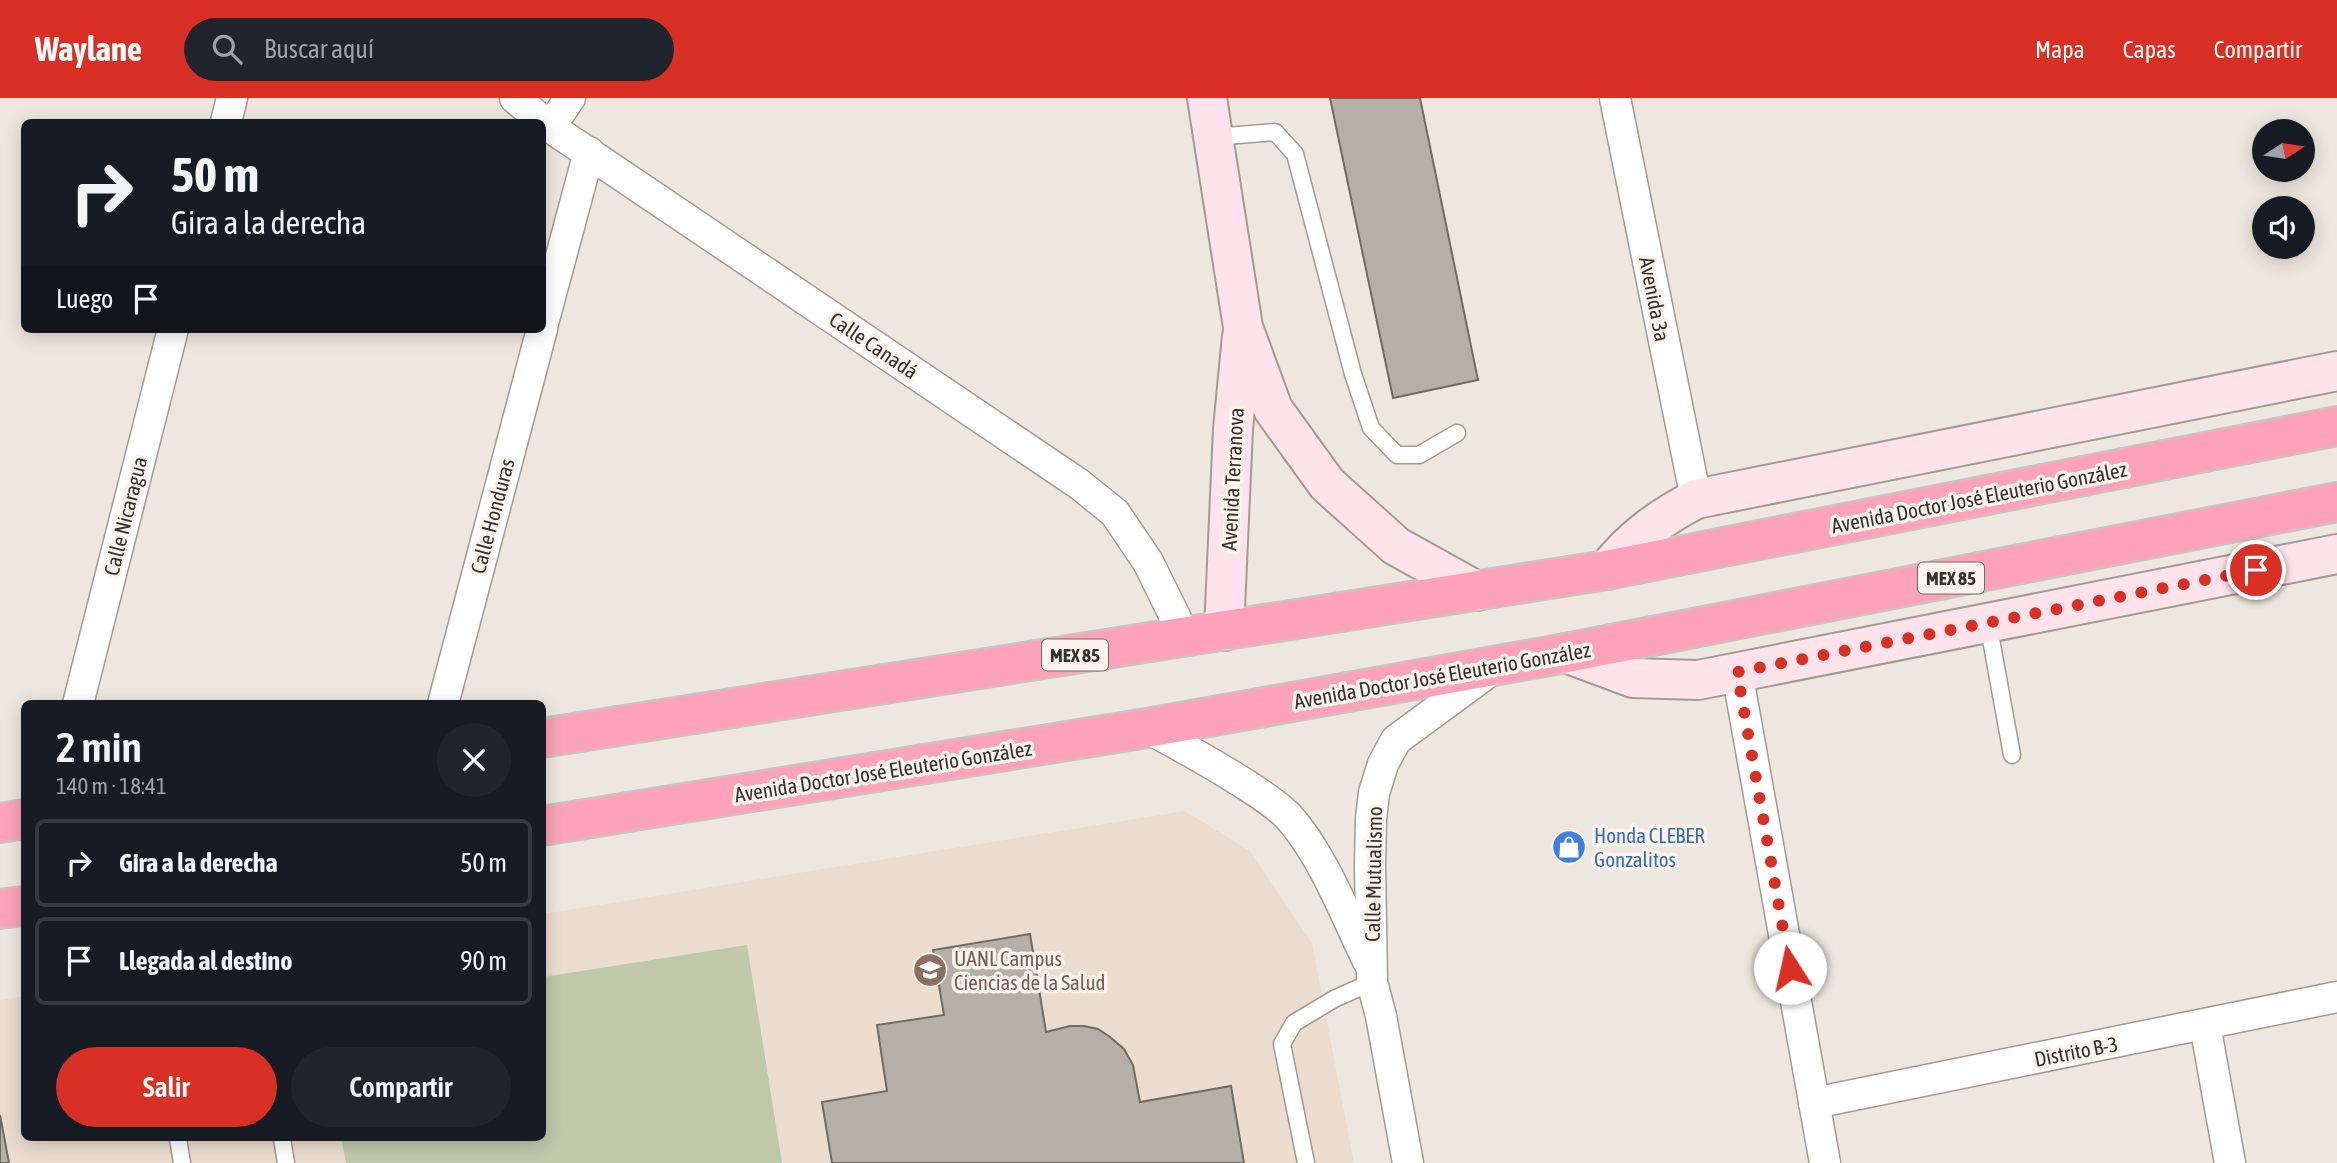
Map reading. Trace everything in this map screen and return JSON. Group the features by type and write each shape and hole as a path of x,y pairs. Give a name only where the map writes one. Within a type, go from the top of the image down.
{"highway":[{"name":"Avenida Doctor José Eleuterio González","path":"546,737 1607,570 2337,426"},
{"name":"Avenida Doctor José Eleuterio González","path":"546,825 1147,729 1566,653 2337,502"},
{"path":"0,823 21,820"},
{"path":"0,909 21,906"}],"street":[{"path":"227,119 232,98"},
{"name":"Calle Canadá","path":"515,98 540,119"},
{"path":"550,127 569,98"},
{"name":"Avenida Terranova","path":"1207,98 1243,327 1273,408 1327,484 1396,546 1477,591"},
{"name":"Avenida 3a","path":"1615,98 1696,499"},
{"name":"Calle Canadá","path":"546,124 1079,484 1115,513 1148,562 1185,637"},
{"name":"Calle Honduras","path":"546,313 589,152"},
{"name":"Avenida Terranova","path":"1224,631 1233,429 1243,327"},
{"name":"Calle Nicaragua","path":"79,700 172,333"},
{"name":"Calle Honduras","path":"444,700 541,333"},
{"path":"1607,570 1624,548 1644,529 1696,499 2337,371"},
{"path":"1566,653 1633,678 1698,680 2337,554"},
{"name":"Calle Mutualismo","path":"1372,977 1371,818 1374,793 1383,764 1396,740 1498,665"},
{"path":"1737,672 1825,1163"},
{"name":"Calle Mutualismo","path":"1147,729 1224,771 1269,800 1302,833 1331,883 1372,977 1408,1163"},
{"name":"Distrito B-3","path":"1814,1103 2337,998"},
{"path":"2205,1026 2230,1163"}],"lane":[{"path":"1214,137 1275,132 1295,154 1353,374 1371,428 1397,455 1419,455 1457,433"},
{"path":"1988,623 2012,755"},
{"path":"1306,1163 1282,1044 1294,1023 1372,977"},
{"path":"179,1141 183,1163"},
{"path":"282,1141 286,1163"}],"shaded area":[{"name":"UANL Campus Ciencias de la Salud","path":"1185,811 1250,851 1312,943 1354,1163 0,1163 0,1000 21,996 21,1141 546,1141 546,914"}],"green space":[{"path":"747,945 782,1163 346,1163 342,1141 546,1141 546,977"}],"building":[{"path":"1330,98 1420,98 1478,380 1393,398"},
{"path":"1030,934 1046,1032 1070,1026 1084,1026 1098,1029 1110,1037 1124,1049 1133,1065 1140,1102 1231,1086 1244,1163 832,1163 822,1102 887,1091 877,1025 944,1015 933,950"},
{"path":"0,1115 9,1163 0,1163"}],"place":[{"name":"Honda CLEBER Gonzalitos","path":"1569,847"},
{"name":"UANL Campus Ciencias de la Salud","path":"930,970"}],"route":[{"path":"1790,968 1737,672 2256,570"}]}
